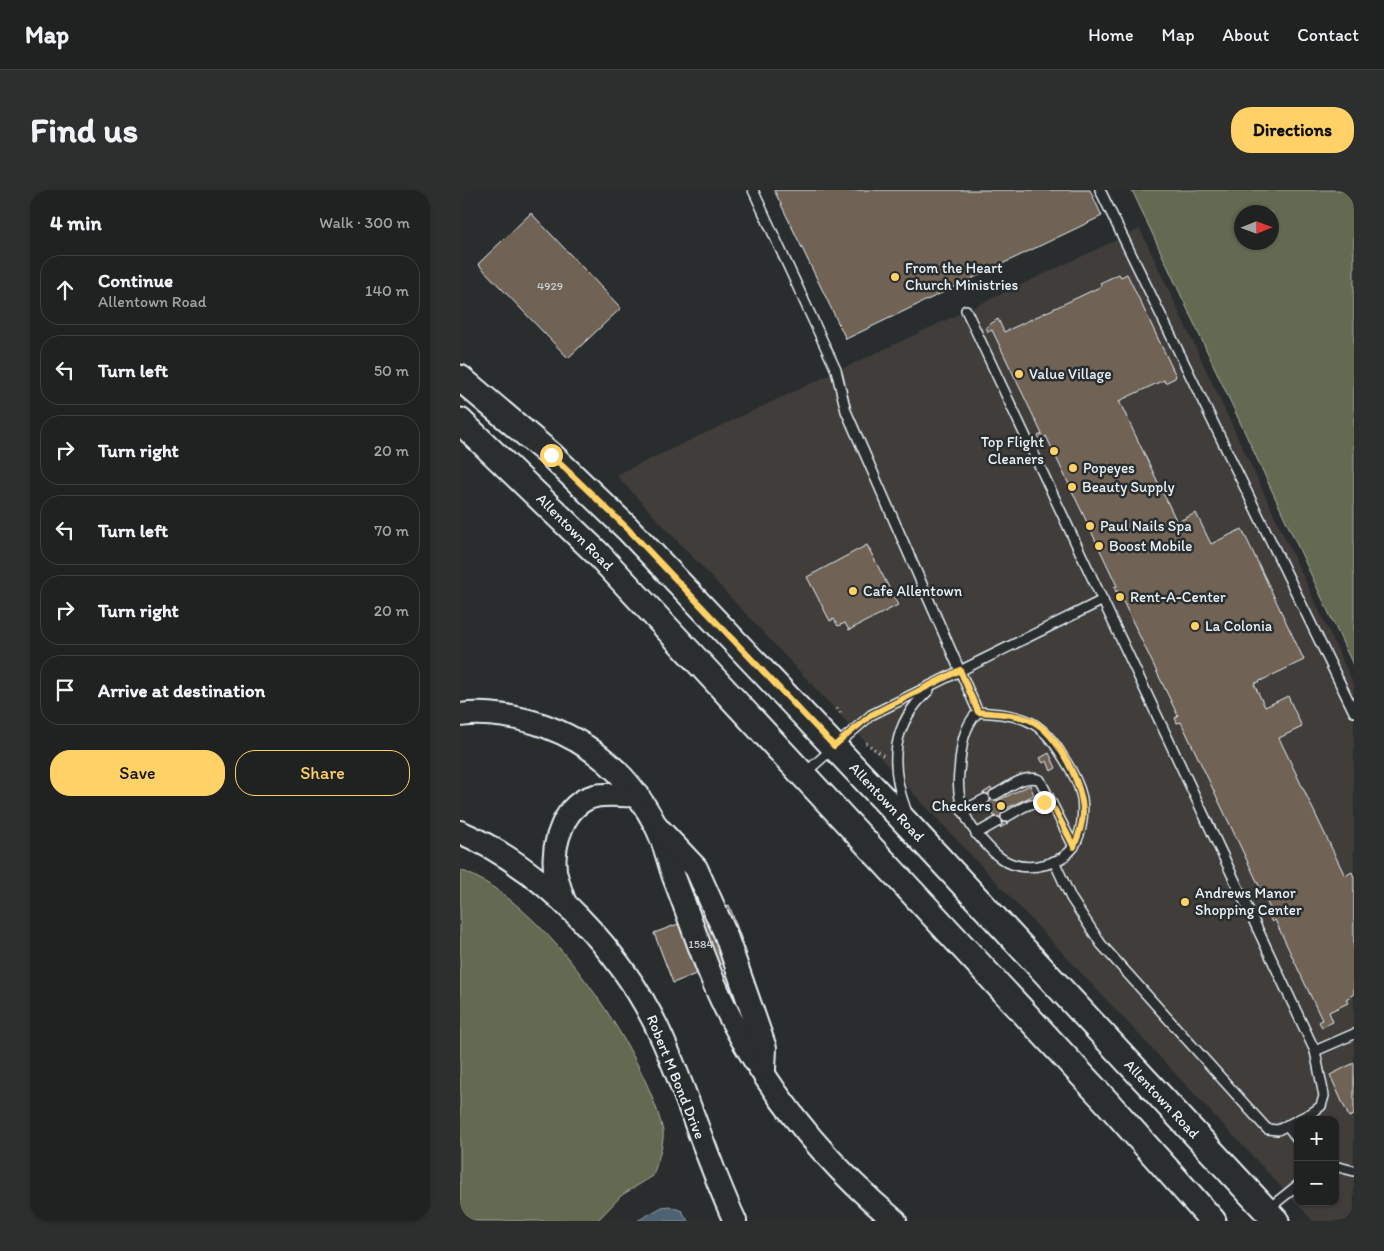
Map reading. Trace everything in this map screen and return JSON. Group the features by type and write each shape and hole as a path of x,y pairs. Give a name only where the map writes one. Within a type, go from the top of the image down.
{"main road":[{"name":"Allentown Road","path":"460,378 551,455 628,529 912,829 1271,1216"},
{"name":"Allentown Road","path":"460,421 598,554 1106,1101 1213,1221"}],"street":[{"path":"460,715 490,715 529,720 560,731 588,745 614,769 638,796 656,825 730,1018 782,1102 831,1163 895,1221"},
{"path":"564,901 556,872 556,847 561,830 570,811 594,796 638,796"},
{"name":"Robert M Bond Drive","path":"460,832 503,855 564,901 601,941 645,1004 662,1038 735,1221"}],"lane":[{"path":"753,190 836,370 846,412 978,712"},
{"path":"1100,190 1354,712"},
{"path":"966,310 1315,1051 1324,1096 1321,1106 1278,1130 1268,1128 1107,950 1071,898 1054,861"},
{"path":"803,774 871,715 1103,600"},
{"path":"912,829 899,793 896,776 896,745 903,723 911,709 938,682"},
{"path":"978,712 1018,716 1032,722 1051,737 1071,772 1082,797 1083,815 1074,847 1065,855 1040,866 1012,865 998,856 976,834 962,811 958,781 964,735 970,721 978,712"},
{"path":"994,795 1024,779 1035,778 1040,780 1074,847"},
{"path":"962,811 986,799"},
{"path":"1006,817 1036,802 1044,802 1055,810"},
{"path":"976,834 997,822"},
{"path":"1315,1051 1354,1034"},
{"path":"1287,1125 1294,1135"},
{"path":"1339,1167 1354,1171"},
{"path":"1271,1216 1294,1190"}],"path":[{"path":"837,708 843,716"},
{"path":"866,743 874,751 888,759"}],"shaded area":[{"name":"Andrews Manor Shopping Center","path":"1140,229 1354,685 1354,1221 1313,1221 1299,1206 1339,1206 1339,1116 1294,1116 1294,1201 616,475"}],"green space":[{"path":"1132,190 1347,190 1354,207 1354,667"},
{"path":"460,870 491,886 524,911 555,943 585,980 612,1020 635,1059 652,1097 663,1131 663,1141 653,1176 622,1195 597,1221 460,1221"}],"water":[{"path":"669,1206 682,1211 688,1221 637,1221 662,1207"}],"building":[{"name":"From the Heart Church Ministries","path":"774,190 1090,190 1102,216 846,339"},
{"path":"531,213 621,308 568,358 478,264"},
{"path":"1119,274 1121,277 1127,274 1176,376 1165,383 1164,380 1119,401 1177,522 1196,513 1211,544 1242,529 1304,660 1254,684 1265,707 1288,696 1302,727 1279,738 1345,876 1352,872 1354,877 1354,994 1346,999 1348,1003 1329,1012 1333,1022 1322,1027 1319,1022 1322,1020 1275,920 1272,922 1269,917 1273,915 1181,722 1177,723 1175,718 1178,716 1118,591 1116,592 1114,587 1117,586 1046,436 1041,441 1038,436 1042,434 992,330 988,332 986,327 998,319 1004,332 1102,286 1100,283"},
{"name":"Cafe Allentown","path":"867,545 898,605 849,630 845,623 838,626 834,619 830,621 807,577"},
{"path":"1049,753 1056,768 1051,771 1047,761 1043,763 1040,758"},
{"name":"Checkers","path":"1030,785 1034,795 1003,810 1009,823 1000,828 983,793 991,788 997,801"},
{"path":"729,905 747,954 673,983 654,933"},
{"path":"1354,1063 1354,1115 1349,1117 1330,1075"}],"place":[{"name":"From the Heart Church Ministries","path":"895,277"},
{"name":"Value Village","path":"1019,374"},
{"name":"Top Flight Cleaners","path":"1054,451"},
{"name":"Popeyes","path":"1073,468"},
{"name":"Beauty Supply","path":"1072,487"},
{"name":"Paul Nails Spa","path":"1090,526"},
{"name":"Boost Mobile","path":"1099,546"},
{"name":"Cafe Allentown","path":"853,591"},
{"name":"Rent-A-Center","path":"1120,597"},
{"name":"La Colonia","path":"1195,626"},
{"name":"Checkers","path":"1001,806"},
{"name":"Andrews Manor Shopping Center","path":"1185,902"}],"route":[{"path":"551,455 628,529 834,746 871,715 960,670 978,712 1018,716 1032,722 1051,737 1075,779 1082,797 1083,815 1074,847 1055,810 1044,802"}]}
